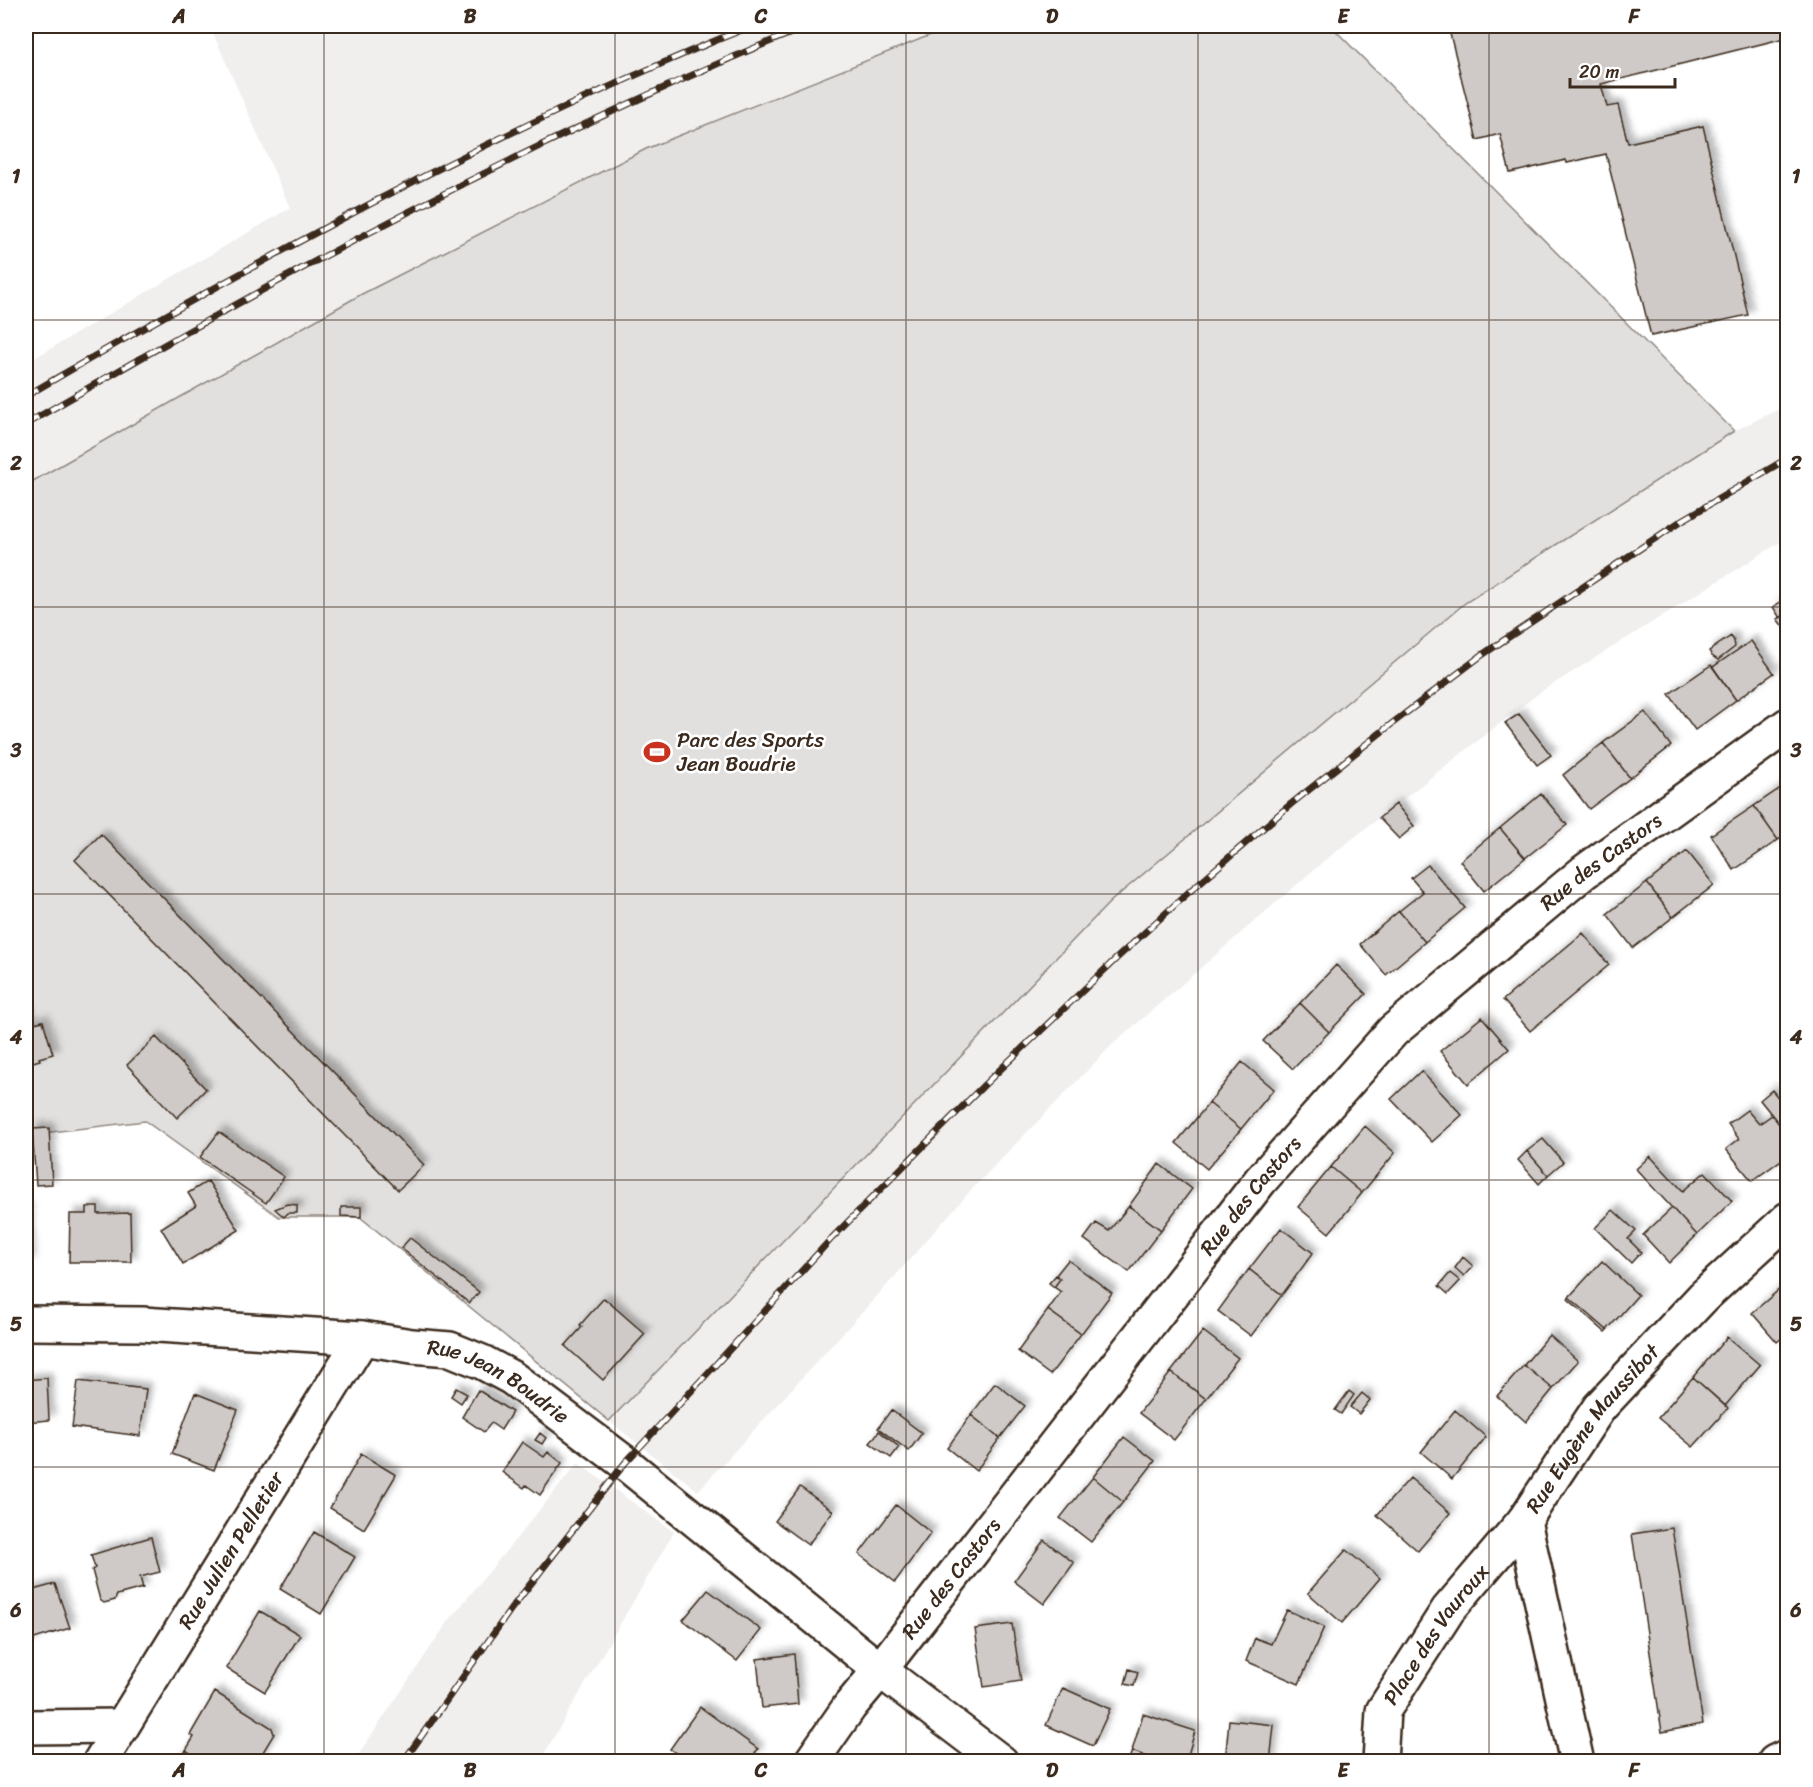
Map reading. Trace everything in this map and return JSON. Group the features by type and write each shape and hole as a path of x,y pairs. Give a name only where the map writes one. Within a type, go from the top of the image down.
{"street":[{"name":"Rue des Castors","path":"811,1761 850,1706 1260,1181 1393,1031 1584,872 1788,725"},
{"name":"Rue Eugène Maussibot","path":"1577,1761 1524,1521 1599,1408 1703,1297 1788,1220"},
{"name":"Rue Jean Boudrie","path":"26,1323 142,1324 362,1338 450,1349 482,1362 512,1378 625,1463 880,1670 1001,1761"},
{"name":"Rue Julien Pelletier","path":"100,1761 362,1338"},
{"name":"Place des Vauroux","path":"1380,1761 1383,1712 1448,1610 1524,1521"},
{"path":"26,1727 122,1726"},
{"path":"1775,1761 1788,1756"}],"shaded area":[{"path":"210,26 953,26 648,148 360,295 26,485 26,363 290,208"},
{"name":"Parc des Sports Jean Boudrie","path":"953,26 1331,26 1734,431 1465,603 1110,902 609,1421 360,1217 279,1217 145,1121 26,1135 26,485 360,295 648,148"},
{"path":"1787,405 1787,538 1539,693 1324,861 1112,1045 973,1188 698,1491 609,1421 1110,902 1466,603 1734,431"},
{"path":"578,1463 674,1532 540,1761 354,1761 447,1623"}],"building":[{"path":"1448,26 1788,26 1788,48 1785,38 1601,84 1607,107 1618,105 1628,143 1703,126 1748,315 1651,336 1606,154 1567,163 1566,160 1510,173 1500,134 1477,140"},
{"path":"1788,597 1788,613 1780,618 1773,607"},
{"path":"1788,613 1788,633 1777,619"},
{"path":"1731,636 1735,647 1718,660 1712,656 1709,651"},
{"path":"1751,641 1774,673 1736,700 1713,667"},
{"path":"1711,665 1736,700 1695,730 1669,694"},
{"path":"1645,712 1671,746 1630,778 1603,743"},
{"path":"1519,714 1551,755 1537,765 1505,723"},
{"path":"1603,743 1630,778 1589,809 1563,775"},
{"path":"1788,783 1788,834 1778,840 1754,806"},
{"path":"1541,794 1567,825 1525,858 1500,828"},
{"path":"1396,804 1414,826 1399,839 1379,818"},
{"path":"1754,806 1778,840 1734,870 1711,835"},
{"path":"1500,828 1525,858 1484,891 1460,861"},
{"path":"101,834 424,1165 398,1190 75,860"},
{"path":"1687,851 1714,885 1673,917 1647,883"},
{"path":"1428,865 1465,908 1425,942 1399,911 1423,892 1411,878"},
{"path":"1647,883 1673,917 1633,948 1607,914"},
{"path":"1399,911 1425,942 1386,975 1360,944"},
{"path":"1583,933 1609,965 1530,1031 1503,1000"},
{"path":"1336,965 1366,994 1329,1032 1300,1003"},
{"path":"1300,1003 1329,1032 1293,1069 1263,1041"},
{"path":"26,1010 30,1024 43,1021 53,1054 26,1064"},
{"path":"1482,1017 1509,1049 1468,1084 1440,1051"},
{"path":"156,1037 206,1089 177,1118 127,1065"},
{"path":"1242,1062 1274,1089 1241,1129 1209,1103"},
{"path":"1421,1071 1462,1115 1432,1142 1391,1099"},
{"path":"1772,1090 1783,1104 1788,1100 1788,1135 1760,1100"},
{"path":"1209,1103 1241,1129 1207,1169 1176,1143"},
{"path":"1747,1110 1759,1124 1772,1115 1788,1135 1788,1155 1752,1181 1726,1149 1739,1139 1728,1124"},
{"path":"1365,1126 1395,1153 1362,1193 1331,1167"},
{"path":"49,1128 52,1184 36,1185 32,1129"},
{"path":"219,1132 284,1177 266,1203 200,1157"},
{"path":"1543,1139 1563,1162 1548,1175 1527,1151"},
{"path":"1527,1151 1548,1175 1539,1184 1518,1160"},
{"path":"1650,1156 1683,1191 1705,1172 1732,1201 1697,1235 1636,1169"},
{"path":"1159,1164 1192,1189 1161,1230 1129,1206"},
{"path":"1331,1167 1362,1193 1329,1233 1298,1207"},
{"path":"208,1181 239,1230 183,1264 161,1228 196,1206 188,1193"},
{"path":"287,1204 297,1205 297,1213 288,1213 284,1217 275,1209"},
{"path":"1129,1206 1161,1230 1129,1272 1084,1239 1096,1223 1109,1231"},
{"path":"27,1207 30,1263 26,1263"},
{"path":"87,1207 98,1207 98,1214 130,1213 131,1262 69,1262 70,1214 87,1214"},
{"path":"341,1207 361,1207 361,1217 341,1216"},
{"path":"1672,1208 1697,1235 1669,1263 1643,1235"},
{"path":"1613,1210 1636,1231 1628,1239 1641,1252 1631,1263 1595,1228"},
{"path":"1281,1228 1313,1253 1282,1295 1249,1269"},
{"path":"410,1238 479,1292 469,1303 401,1248"},
{"path":"1463,1257 1473,1266 1464,1276 1455,1268"},
{"path":"1068,1260 1112,1293 1081,1334 1048,1310 1061,1292 1054,1287 1060,1279 1056,1275"},
{"path":"1602,1261 1638,1295 1607,1330 1569,1297"},
{"path":"1249,1269 1282,1295 1251,1336 1218,1311"},
{"path":"1450,1273 1460,1281 1448,1294 1439,1286"},
{"path":"1056,1275 1060,1279 1054,1287 1049,1283"},
{"path":"1788,1282 1788,1333 1777,1342 1752,1313"},
{"path":"1569,1297 1607,1330 1605,1332 1568,1299"},
{"path":"604,1298 645,1334 603,1380 565,1346"},
{"path":"1048,1310 1081,1334 1050,1375 1018,1351"},
{"path":"1203,1331 1238,1358 1206,1399 1171,1372"},
{"path":"1549,1335 1578,1361 1553,1389 1524,1365"},
{"path":"1727,1337 1760,1365 1725,1406 1693,1377"},
{"path":"1524,1365 1553,1389 1526,1422 1497,1396"},
{"path":"1171,1372 1206,1399 1174,1440 1139,1413"},
{"path":"1693,1377 1728,1408 1693,1447 1658,1418"},
{"path":"47,1378 49,1420 26,1422 26,1380"},
{"path":"78,1381 146,1389 140,1436 72,1427"},
{"path":"995,1383 1025,1406 1000,1438 971,1415"},
{"path":"456,1388 467,1394 461,1403 451,1396"},
{"path":"478,1390 512,1412 501,1430 491,1423 484,1432 462,1417"},
{"path":"1349,1391 1354,1395 1341,1414 1335,1410"},
{"path":"195,1393 238,1410 214,1470 172,1454"},
{"path":"1362,1393 1370,1400 1359,1414 1350,1407"},
{"path":"891,1410 922,1433 909,1451 878,1428"},
{"path":"1455,1410 1486,1437 1452,1479 1421,1452"},
{"path":"971,1415 1000,1438 976,1471 947,1448"},
{"path":"879,1431 899,1447 891,1458 870,1443"},
{"path":"540,1433 546,1438 542,1444 535,1440"},
{"path":"1124,1437 1155,1461 1123,1502 1093,1477"},
{"path":"522,1442 544,1457 548,1452 562,1463 540,1495 526,1485 524,1488 502,1472"},
{"path":"361,1454 396,1475 364,1529 330,1508"},
{"path":"1093,1477 1123,1502 1091,1542 1060,1518"},
{"path":"1410,1478 1450,1513 1418,1551 1377,1515"},
{"path":"800,1487 833,1511 808,1545 775,1521"},
{"path":"896,1505 931,1533 895,1582 859,1554"},
{"path":"1672,1528 1703,1724 1662,1732 1632,1534"},
{"path":"314,1532 355,1557 321,1614 280,1589"},
{"path":"151,1537 160,1572 140,1577 143,1588 117,1595 115,1600 104,1603 100,1600 92,1570 95,1568 91,1555"},
{"path":"1044,1540 1074,1563 1044,1604 1014,1581"},
{"path":"1346,1550 1380,1578 1342,1623 1308,1593"},
{"path":"55,1584 70,1628 34,1639 34,1643 26,1645 26,1592"},
{"path":"708,1590 761,1630 737,1661 683,1620"},
{"path":"1287,1610 1324,1627 1299,1684 1246,1661 1255,1638 1271,1644"},
{"path":"260,1611 300,1635 265,1692 226,1668"},
{"path":"1012,1624 1021,1681 984,1687 975,1629"},
{"path":"794,1654 798,1704 762,1708 757,1659"},
{"path":"1129,1669 1138,1672 1134,1686 1125,1684"},
{"path":"1063,1688 1110,1709 1093,1746 1046,1725"},
{"path":"215,1692 272,1728 274,1734 257,1762 204,1762 186,1750 194,1737 190,1735"},
{"path":"700,1707 758,1749 749,1762 689,1762 670,1749"},
{"path":"1143,1714 1195,1731 1186,1762 1160,1762 1132,1751"},
{"path":"1229,1720 1274,1725 1270,1762 1225,1762"},
{"path":"186,1750 204,1762 174,1762 176,1759 180,1761"},
{"path":"1132,1751 1160,1762 1128,1762"}],"railway":[{"path":"26,396 203,295 382,198 564,108 751,26"},
{"path":"26,424 228,309 434,199 632,102 809,26"},
{"path":"403,1762 511,1609 625,1463 832,1238 984,1085 1119,956 1291,804 1482,655 1681,521 1788,458"}],"place":[{"name":"Parc des Sports Jean Boudrie","path":"657,752"}]}
